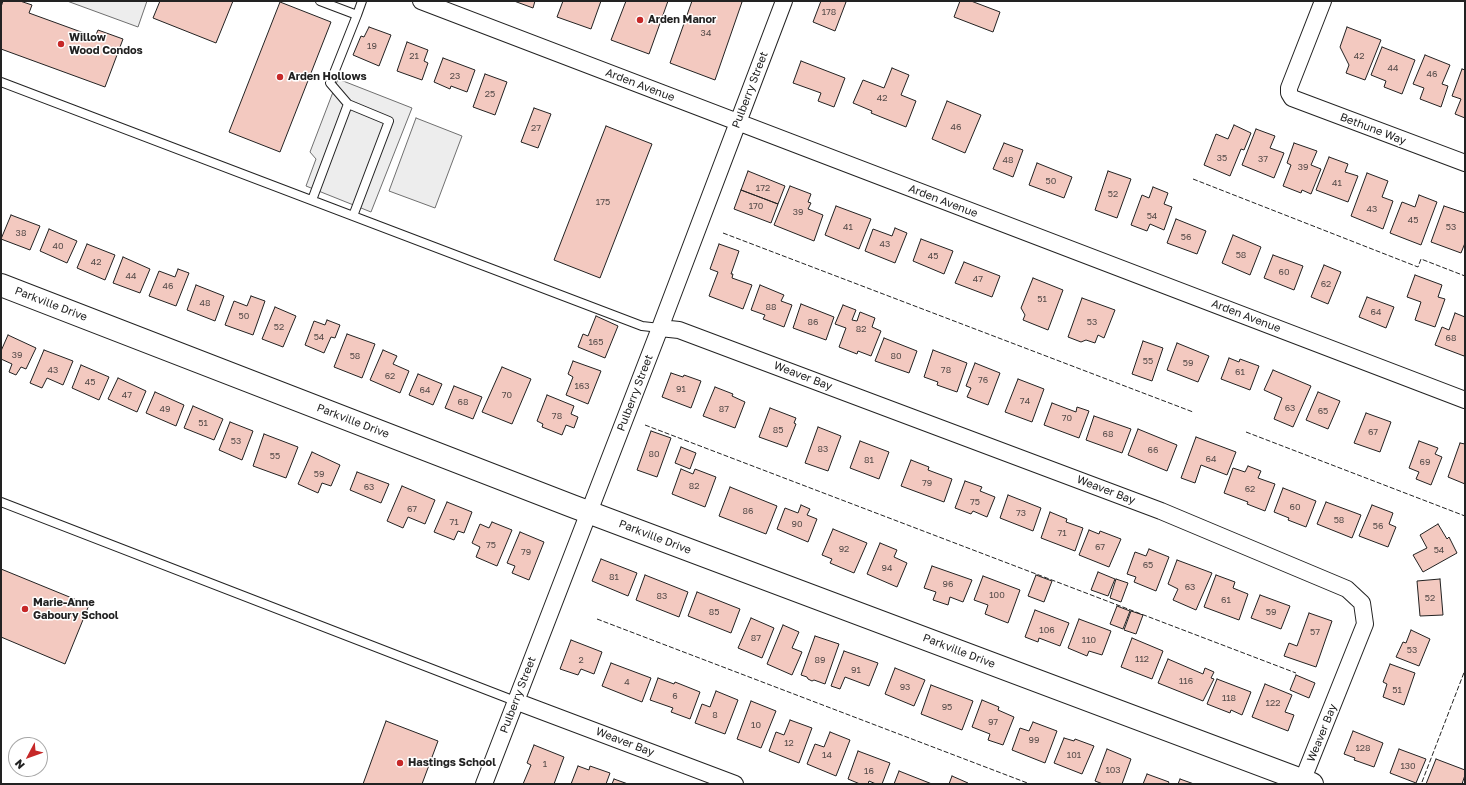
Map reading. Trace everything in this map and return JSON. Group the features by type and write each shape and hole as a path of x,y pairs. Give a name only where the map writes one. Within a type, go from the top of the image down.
{"street":[{"name":"Arden Avenue","path":"420,1 1465,400"},
{"name":"Pulberry Street","path":"484,784 660,328 784,1"},
{"name":"Bethune Way","path":"1323,1 1289,88 1289,93 1292,98 1465,163"},
{"name":"Parkville Drive","path":"1,285 589,512 1305,783"},
{"name":"Weaver Bay","path":"660,328 687,332 1161,510 1347,589 1362,604 1365,624 1305,783"},
{"name":"Weaver Bay","path":"515,701 735,784"}],"lane":[{"path":"320,1 357,15"},
{"path":"353,216 389,121 348,104 330,83 362,1"},
{"path":"1,82 642,326 660,328"},
{"path":"312,200 348,104"},
{"path":"1,502 515,701"}],"shaded area":[{"path":"67,1 147,1 138,27"},
{"path":"338,79 412,108 371,212 306,186 316,159 310,152"},
{"path":"416,118 462,136 435,208 389,191"}],"building":[{"name":"Willow Wood Condos","path":"3,1 20,1 32,5 29,13 95,37 98,30 123,39 105,87 1,49 1,7"},
{"path":"160,1 233,1 216,43 153,18"},
{"path":"514,1 535,1 533,8"},
{"path":"563,1 601,1 591,29 557,17"},
{"name":"Arden Manor","path":"626,1 668,1 649,54 611,40"},
{"path":"692,1 742,2 715,80 670,63"},
{"path":"821,1 846,2 835,31 813,22"},
{"path":"960,1 971,1 1000,12 993,32 954,17"},
{"name":"Arden Hollows","path":"280,2 331,22 280,152 229,132"},
{"path":"369,27 391,35 379,66 353,55 361,36 364,37"},
{"path":"1347,27 1381,40 1365,80 1346,73 1349,65 1340,47"},
{"path":"407,42 428,50 424,61 428,63 422,80 397,71"},
{"path":"1382,47 1415,60 1402,94 1384,87 1386,81 1371,75"},
{"path":"1425,55 1450,65 1442,84 1448,86 1441,107 1420,99 1424,88 1413,84"},
{"path":"443,58 475,70 467,92 451,86 450,89 434,82"},
{"path":"801,61 845,78 834,107 818,101 821,93 793,83"},
{"path":"892,68 909,75 901,95 916,101 906,127 871,113 872,111 853,103 863,80 884,88"},
{"path":"1462,69 1465,70 1465,118 1455,114 1461,99 1452,96"},
{"path":"485,74 507,82 495,115 473,107"},
{"path":"947,101 981,115 965,153 932,139"},
{"path":"534,108 551,114 538,148 521,142"},
{"path":"1234,125 1251,133 1244,150 1241,149 1230,176 1204,165 1216,134 1228,139"},
{"path":"606,126 652,144 600,278 554,260"},
{"path":"1256,129 1275,136 1270,148 1284,153 1274,178 1242,165"},
{"path":"1004,143 1023,150 1013,177 993,169"},
{"path":"1294,143 1317,151 1311,165 1321,169 1311,194 1302,190 1301,193 1283,186 1291,165 1287,163"},
{"path":"1329,157 1348,164 1345,172 1358,176 1348,202 1316,190"},
{"path":"1037,163 1072,177 1064,198 1029,185"},
{"path":"748,171 785,186 778,204 741,190"},
{"path":"1108,171 1131,179 1117,218 1095,210"},
{"path":"1367,173 1388,181 1382,197 1393,201 1383,229 1351,216"},
{"path":"790,186 811,194 808,202 811,203 808,209 823,215 814,241 774,225"},
{"path":"1153,187 1168,193 1164,204 1172,207 1164,230 1150,224 1147,231 1131,225 1142,195 1149,198"},
{"path":"741,190 778,204 771,223 734,209"},
{"path":"1419,195 1437,202 1421,245 1390,233 1402,202 1415,207"},
{"path":"836,206 871,219 859,249 825,235"},
{"path":"1444,206 1465,213 1465,243 1461,253 1431,242"},
{"path":"11,215 40,226 30,250 1,239"},
{"path":"1176,219 1206,231 1197,254 1167,243"},
{"path":"895,228 907,233 895,263 865,251 873,229 892,236"},
{"path":"49,229 77,241 67,263 40,251"},
{"path":"1233,235 1261,247 1250,275 1222,263"},
{"path":"921,239 953,251 944,274 913,261"},
{"path":"87,244 115,255 105,280 77,268"},
{"path":"719,244 739,251 731,274 733,274 732,278 752,285 743,309 709,296 718,272 710,269"},
{"path":"1273,255 1303,266 1294,290 1264,278"},
{"path":"123,257 150,269 140,293 113,283"},
{"path":"964,262 1000,276 992,297 955,283"},
{"path":"1324,265 1341,272 1328,304 1311,297"},
{"path":"178,269 189,273 176,306 149,296 159,271 175,277"},
{"path":"1415,275 1442,285 1438,297 1445,299 1435,327 1415,320 1421,302 1407,297"},
{"path":"1033,278 1063,290 1048,330 1023,320 1025,315 1021,308"},
{"path":"196,285 224,296 215,321 187,310"},
{"path":"760,285 784,295 781,301 792,305 784,327 763,319 765,315 751,310"},
{"path":"251,296 265,301 253,335 225,325 234,301 247,306"},
{"path":"1367,297 1394,307 1386,328 1359,317"},
{"path":"1082,298 1115,310 1104,338 1098,335 1095,343 1086,340 1081,342 1068,337"},
{"path":"801,304 834,317 826,340 793,328"},
{"path":"843,305 856,310 852,320 857,321 860,312 875,318 872,327 881,331 871,356 858,351 857,354 839,347 846,328 835,324"},
{"path":"275,307 296,316 283,347 262,339"},
{"path":"1455,313 1465,317 1464,356 1435,345 1442,327 1449,330"},
{"path":"596,316 618,326 605,358 578,347 583,334 588,336"},
{"path":"327,320 340,325 335,338 331,337 324,353 305,345 314,321 325,325"},
{"path":"347,334 375,344 362,378 334,367"},
{"path":"8,335 36,348 26,369 21,367 16,375 9,372 12,364 1,359 1,351"},
{"path":"884,338 917,351 909,373 875,361"},
{"path":"1143,341 1163,348 1152,381 1132,374"},
{"path":"1177,343 1209,356 1198,382 1167,370"},
{"path":"44,350 73,361 63,385 47,378 42,388 30,383"},
{"path":"383,350 397,356 393,364 409,371 400,393 370,380"},
{"path":"933,350 967,363 957,392 937,385 938,382 924,377"},
{"path":"1229,358 1239,362 1240,359 1259,366 1250,390 1221,379"},
{"path":"573,361 601,371 588,404 566,395 573,377 568,374"},
{"path":"975,363 1000,373 988,405 967,397 971,388 966,386"},
{"path":"81,365 109,377 99,400 72,388"},
{"path":"502,367 531,379 512,424 482,412"},
{"path":"1273,370 1311,386 1293,427 1274,419 1282,398 1264,390"},
{"path":"671,373 683,377 684,375 701,381 691,408 662,397"},
{"path":"418,374 442,384 433,405 409,395"},
{"path":"118,378 146,391 137,412 108,399"},
{"path":"1018,379 1044,389 1032,422 1005,412"},
{"path":"454,386 482,397 473,419 445,408"},
{"path":"715,387 733,394 732,396 745,402 735,428 703,416"},
{"path":"155,392 184,405 176,426 146,413"},
{"path":"1318,392 1340,401 1328,429 1306,420"},
{"path":"547,395 574,406 571,414 578,417 574,428 566,425 562,435 542,427 543,424 537,421"},
{"path":"1052,403 1076,412 1077,407 1089,411 1079,438 1044,425"},
{"path":"193,406 223,419 214,440 184,428"},
{"path":"770,408 796,418 794,423 796,424 787,447 759,437"},
{"path":"1366,413 1391,422 1380,452 1354,443"},
{"path":"1094,416 1131,429 1122,453 1086,440"},
{"path":"230,422 253,431 242,460 219,450"},
{"path":"818,427 841,436 828,471 805,463"},
{"path":"1138,429 1177,445 1167,471 1128,455"},
{"path":"651,431 671,438 657,477 637,470"},
{"path":"264,434 298,447 286,478 253,466"},
{"path":"1196,437 1236,452 1227,475 1201,465 1195,483 1181,478"},
{"path":"860,441 889,452 879,479 850,468"},
{"path":"1419,441 1438,448 1435,454 1442,457 1431,485 1416,479 1419,472 1409,468"},
{"path":"1460,443 1465,444 1465,484 1448,477"},
{"path":"681,447 696,453 690,469 675,463"},
{"path":"312,452 340,465 331,486 322,483 318,493 298,484"},
{"path":"911,460 929,467 928,470 952,479 944,502 901,486"},
{"path":"1248,466 1261,471 1258,478 1275,484 1265,511 1247,504 1248,502 1224,493 1233,468 1245,472"},
{"path":"681,469 693,474 695,469 716,477 705,507 672,494"},
{"path":"357,472 389,484 381,503 350,490"},
{"path":"965,481 982,487 980,491 995,497 987,517 973,511 971,514 955,508"},
{"path":"402,486 435,500 425,524 408,517 403,528 387,521"},
{"path":"730,487 777,506 766,534 719,516"},
{"path":"1283,488 1316,501 1306,527 1288,520 1289,518 1274,512"},
{"path":"1008,495 1041,508 1033,531 1000,518"},
{"path":"447,502 472,512 464,533 458,531 454,540 434,532"},
{"path":"1326,502 1361,515 1352,538 1317,524"},
{"path":"801,505 810,509 807,515 817,519 808,542 777,529 785,508 798,513"},
{"path":"1372,505 1393,513 1389,524 1396,527 1388,547 1359,536"},
{"path":"1050,512 1067,519 1066,522 1083,528 1075,551 1041,538"},
{"path":"492,522 512,530 497,566 476,557 480,547 472,543 480,524 489,528"},
{"path":"1438,524 1447,539 1449,537 1457,553 1423,572 1413,555 1427,548 1420,535"},
{"path":"833,529 867,543 854,573 830,563 832,559 822,555"},
{"path":"1089,530 1099,534 1100,531 1121,539 1109,567 1079,555"},
{"path":"520,532 544,542 529,580 512,573 515,566 507,563"},
{"path":"880,543 897,550 894,557 907,563 897,587 867,574"},
{"path":"1149,549 1169,557 1156,591 1134,582 1136,577 1127,574 1135,552 1146,556"},
{"path":"601,559 637,573 628,596 592,581"},
{"path":"1177,560 1212,573 1196,610 1173,600 1178,589 1168,584"},
{"path":"932,566 972,580 963,602 950,597 948,605 933,600 936,592 924,588"},
{"path":"1,569 89,605 65,664 1,637"},
{"path":"1098,572 1115,579 1108,596 1091,590"},
{"path":"645,575 688,592 679,617 636,600"},
{"path":"1036,575 1052,581 1044,602 1028,596"},
{"path":"1216,575 1235,582 1233,588 1248,594 1239,620 1204,607"},
{"path":"983,576 1020,590 1008,623 985,614 988,605 974,600"},
{"path":"1116,579 1128,583 1121,602 1110,598"},
{"path":"1440,579 1443,615 1420,616 1417,581"},
{"path":"697,592 740,609 731,633 688,616"},
{"path":"1260,595 1290,606 1281,629 1251,618"},
{"path":"1117,606 1130,611 1123,629 1110,624"},
{"path":"1035,610 1069,623 1060,646 1039,638 1038,642 1025,637"},
{"path":"1131,611 1143,615 1136,634 1124,630"},
{"path":"1309,613 1332,621 1316,667 1284,656 1289,643 1297,646"},
{"path":"751,618 774,628 762,658 738,648"},
{"path":"1079,619 1111,631 1102,655 1089,651 1087,656 1068,648"},
{"path":"783,625 799,632 792,648 802,652 792,675 767,664"},
{"path":"1411,630 1430,639 1419,666 1396,657 1403,642 1406,643"},
{"path":"815,636 839,644 825,684 814,680 812,681 801,675"},
{"path":"1132,638 1163,651 1152,679 1121,667"},
{"path":"571,640 602,652 594,674 581,669 578,675 560,669"},
{"path":"844,651 878,663 869,686 845,677 840,689 831,686"},
{"path":"1168,659 1203,674 1205,668 1214,672 1211,678 1214,679 1203,701 1158,683"},
{"path":"611,663 651,678 642,702 602,686"},
{"path":"1390,664 1415,673 1404,705 1383,697 1387,684 1383,682"},
{"path":"895,668 925,680 914,706 885,694"},
{"path":"1296,675 1315,683 1309,698 1290,690"},
{"path":"658,678 674,684 675,682 700,692 690,719 671,712 673,708 650,700"},
{"path":"1217,679 1251,692 1242,715 1231,710 1230,713 1207,704"},
{"path":"1265,684 1292,695 1285,712 1294,715 1288,731 1252,717"},
{"path":"931,685 973,701 962,730 921,714"},
{"path":"716,691 738,700 725,734 695,723 702,704 710,707"},
{"path":"982,700 999,707 998,710 1014,717 1003,745 988,740 990,734 972,727"},
{"path":"751,701 776,711 761,748 737,739"},
{"path":"790,720 812,728 799,763 769,751 776,732 784,735"},
{"name":"Hastings School","path":"386,721 438,741 422,784 363,784"},
{"path":"1033,722 1057,731 1045,763 1012,750 1020,728 1029,731"},
{"path":"1353,731 1383,743 1374,767 1354,760 1355,758 1344,754"},
{"path":"830,732 850,740 836,776 807,764 815,744 824,747"},
{"path":"1064,738 1074,741 1075,739 1094,746 1082,774 1054,763"},
{"path":"534,745 564,757 554,784 523,784 531,765 527,763"},
{"path":"1107,749 1131,759 1122,784 1103,784 1095,781"},
{"path":"1399,749 1426,759 1416,783 1390,773"},
{"path":"858,751 890,763 882,784 876,784 869,781 868,784 860,784 848,779"},
{"path":"1436,759 1465,770 1462,784 1426,784"},
{"path":"578,766 589,770 590,766 610,773 606,784 571,784"},
{"path":"899,771 932,784 894,784"},
{"path":"1147,774 1169,782 1168,784 1143,784"},
{"path":"952,776 968,783 968,784 949,784"},
{"path":"614,779 628,784 612,784"},
{"path":"1180,779 1194,784 1178,784"}],"fence":[{"path":"1193,179 1418,267 1421,259 1465,276"},
{"path":"723,233 1193,412"},
{"path":"645,425 1296,673"},
{"path":"1246,432 1465,516"},
{"path":"597,619 1030,784"},
{"path":"1422,782 1465,670"}],"place":[{"name":"Arden Manor","path":"640,20"},
{"name":"Willow Wood Condos","path":"61,44"},
{"name":"Arden Hollows","path":"280,77"},
{"name":"Marie-Anne Gaboury School","path":"25,609"},
{"name":"Hastings School","path":"400,763"}]}
